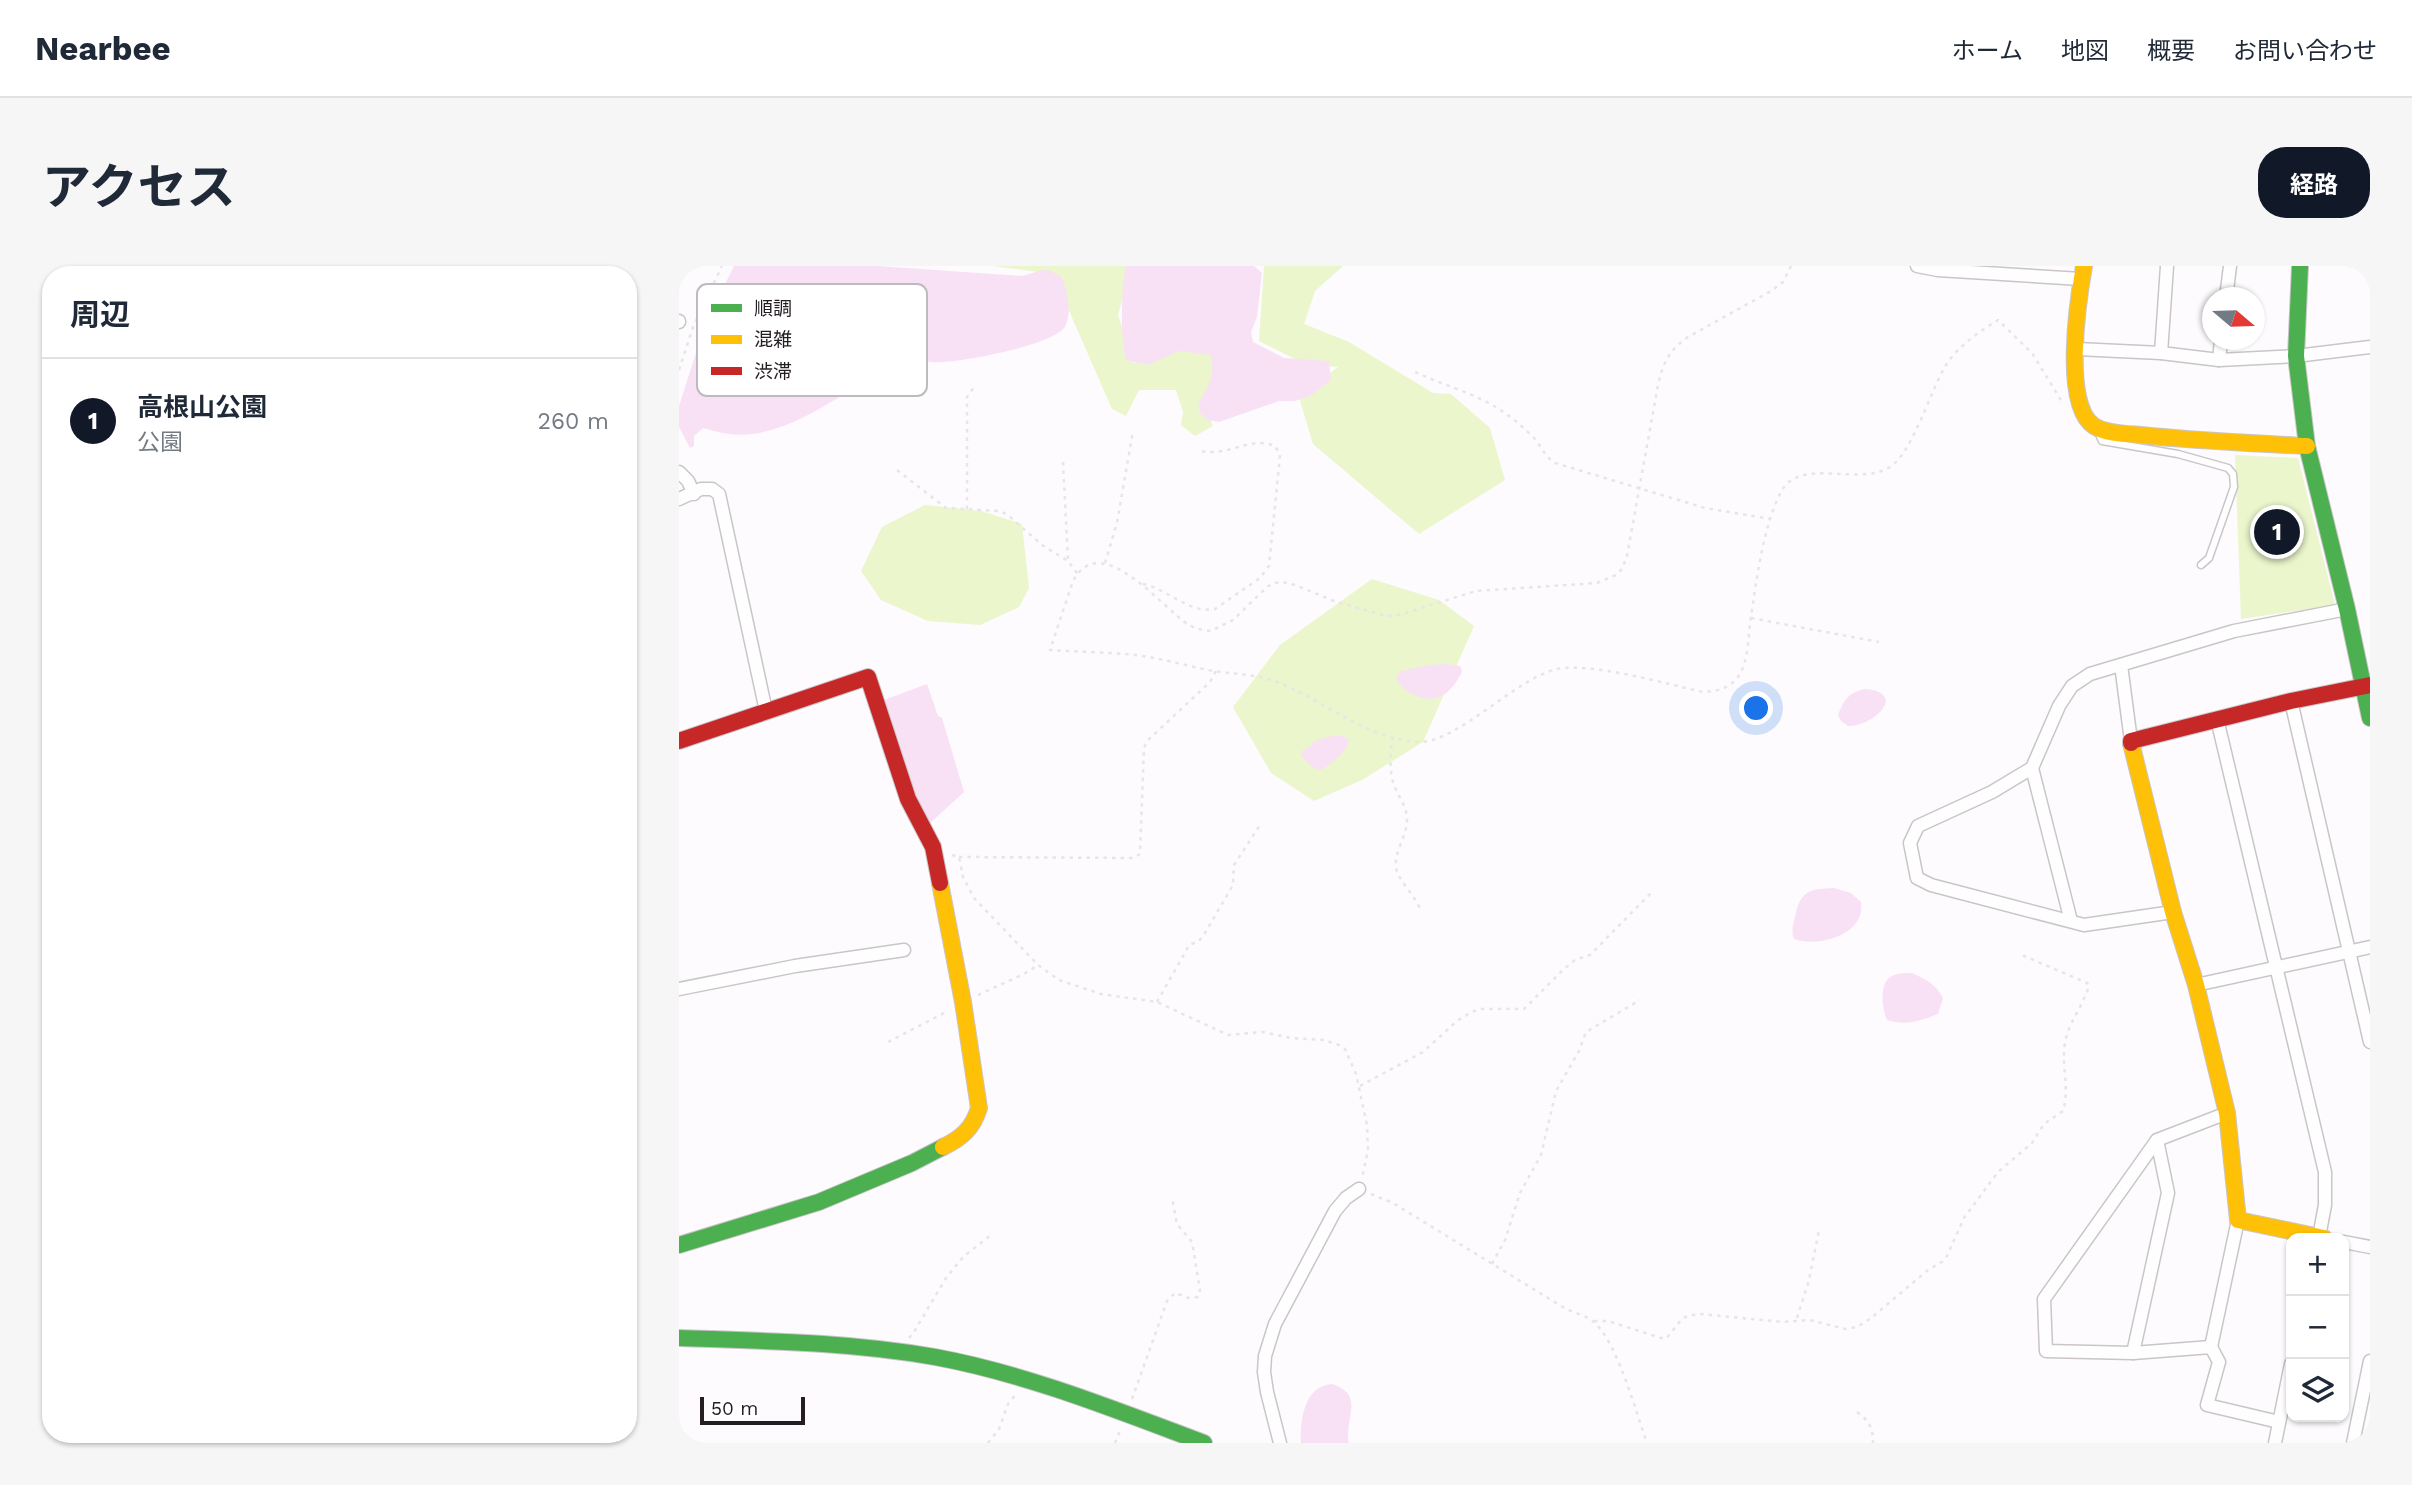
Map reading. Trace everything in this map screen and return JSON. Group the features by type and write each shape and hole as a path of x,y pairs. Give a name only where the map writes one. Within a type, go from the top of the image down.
{"street":[{"path":"1917,266 2083,273 2077,349 2077,394 2080,406 2097,429 2307,446"},
{"path":"2161,353 2167,266"},
{"path":"2227,287 2230,266"},
{"path":"2300,266 2295,356 2307,446 2366,686 2370,718"},
{"path":"2077,349 2161,353 2219,360 2295,356 2370,347"},
{"path":"2219,360 2220,350"},
{"path":"679,472 688,481 694,494"},
{"path":"679,499 701,489 712,489 719,494 766,711"},
{"path":"2173,912 2084,925 1931,885 1917,878 1910,843 1917,826 1992,792 2032,768 2059,706 2072,686 2089,674 2234,631 2347,609"},
{"path":"2121,664 2131,741 2227,1113 2238,1220 2211,1347 2219,1362 2207,1405 2279,1422"},
{"path":"679,741 868,677 908,799 933,847 979,1108 975,1121 967,1132 950,1144 912,1163 819,1202 679,1245"},
{"path":"2131,741 2291,701 2366,686"},
{"path":"2291,701 2370,1042"},
{"path":"2217,719 2325,1172 2325,1205 2321,1233"},
{"path":"2032,768 2071,921"},
{"path":"2196,985 2370,947"},
{"path":"679,989 796,966 904,950"},
{"path":"2211,1347 2133,1353 2046,1351 2044,1299 2157,1140 2227,1113"},
{"path":"2133,1353 2168,1193 2157,1140"},
{"path":"1280,1443 1264,1372 1269,1338 1335,1211 1346,1198 1359,1189"},
{"path":"2238,1220 2297,1233"},
{"path":"2349,1243 2370,1247"},
{"path":"679,1338 897,1351 964,1363 1128,1414 1204,1443"},
{"path":"2353,1443 2370,1362"},
{"path":"2275,1443 2286,1388"}],"lane":[{"path":"2097,429 2102,441 2178,454 2228,468 2234,474 2234,487 2209,558 2201,565"}],"path":[{"path":"713,284 722,266"},
{"path":"1791,266 1783,282 1771,291 1688,337 1670,352 1658,385 1625,563 1616,575 1597,583 1476,591 1402,614 1386,616 1283,582 1267,587 1233,620 1211,631 1191,626 1123,571 1105,563 1093,564 1077,573 1068,592 1050,650 1136,655 1216,671 1250,674 1274,681 1367,728 1417,742 1440,738 1527,683 1559,669 1590,668 1703,692 1718,691 1727,687 1740,673 1744,661 1750,618 1771,519 1781,491 1787,483 1801,475 1865,475 1889,468 1902,456 1947,363 1963,346 1998,320 2032,353 2062,403"},
{"path":"679,370 697,319"},
{"path":"1415,372 1484,400 1507,415 1534,439 1555,463 1705,508 1771,519"},
{"path":"967,509 967,397 975,386"},
{"path":"1105,563 1117,523 1133,431"},
{"path":"1142,584 1153,586 1194,608 1207,611 1215,609 1260,578 1269,566 1280,456 1275,446 1265,442 1252,443 1223,453 1197,450"},
{"path":"1063,462 1068,561"},
{"path":"897,470 946,508 1000,511 1008,515 1042,545 1068,561 1077,573"},
{"path":"1750,618 1879,642"},
{"path":"933,847 959,857 1133,858 1140,854 1144,748 1147,741 1210,682 1216,671"},
{"path":"1393,737 1394,785 1407,810 1408,820 1396,869 1416,897 1420,909"},
{"path":"1157,1002 1189,945 1199,941 1205,933 1233,885 1234,865 1259,825"},
{"path":"959,857 963,877 974,898 1038,965 1059,980 1101,993 1157,1002 1229,1035 1262,1032 1291,1038 1324,1040 1339,1045 1350,1057 1360,1086 1367,1125 1368,1150 1359,1189 1393,1203 1566,1309 1594,1321 1608,1321 1661,1338 1667,1338 1681,1320 1701,1314 1783,1322 1797,1319 1845,1329 1857,1326 1870,1319 1928,1270 1942,1262 1964,1218 1998,1172 2032,1143 2044,1124 2063,1111 2067,1087 2065,1044 2089,986 2022,955"},
{"path":"1360,1086 1423,1052 1457,1021 1470,1013 1479,1009 1524,1009 1575,960 1590,955 1652,892"},
{"path":"1492,1264 1505,1240 1520,1193 1541,1155 1556,1091 1586,1032 1640,1000"},
{"path":"1128,1414 1167,1301 1175,1293 1189,1298 1198,1297 1200,1290 1192,1242 1177,1224 1172,1198"},
{"path":"1797,1319 1809,1280 1819,1230"},
{"path":"897,1351 914,1332 963,1257 991,1235"},
{"path":"1594,1321 1613,1353 1647,1443"},
{"path":"988,1443 999,1429 1013,1396 1028,1389 1031,1382"},
{"path":"1857,1412 1868,1421 1873,1443"}],"green space":[{"path":"993,266 1131,266 1118,315 1134,363 1179,348 1215,353 1216,381 1204,407 1213,426 1195,436 1181,425 1183,412 1176,390 1139,390 1126,416 1112,409 1053,274"},
{"path":"1264,266 1343,266 1315,291 1304,324 1349,342 1433,393 1451,394 1490,428 1505,480 1419,534 1313,444 1299,397 1338,367 1307,365 1259,341"},
{"path":"2235,455 2298,458 2335,605 2241,619"},
{"path":"925,505 981,511 1022,524 1029,588 1019,607 980,625 928,621 881,600 861,571 882,527"},
{"path":"1372,579 1439,600 1474,626 1423,742 1362,780 1314,801 1271,773 1233,707 1280,645"}],"shaded area":[{"path":"734,266 878,266 1022,276 1046,269 1061,276 1069,309 1064,328 1041,341 1002,352 931,362 927,362 927,284 725,284"},
{"path":"1126,266 1254,266 1262,273 1257,317 1251,332 1253,342 1284,358 1329,361 1331,380 1310,396 1295,401 1279,401 1219,422 1207,420 1200,413 1198,404 1210,381 1211,355 1179,351 1148,365 1126,360 1122,313"},
{"path":"697,350 697,396 841,396 791,423 761,433 729,434 703,428 694,436 694,446 690,448 679,427 679,406"},
{"path":"1448,664 1460,666 1462,672 1449,690 1432,699 1407,691 1396,678 1400,671"},
{"path":"927,684 938,716 942,718 964,792 930,823 917,804 884,700"},
{"path":"1866,689 1884,696 1883,709 1868,721 1848,726 1838,715 1851,694"},
{"path":"1332,736 1349,739 1348,744 1338,758 1324,768 1313,768 1301,756 1303,750 1310,747 1314,741"},
{"path":"1834,888 1851,893 1861,902 1861,913 1856,923 1848,931 1827,940 1815,942 1794,939 1792,931 1797,908 1803,897 1818,889"},
{"path":"1912,973 1930,982 1940,993 1943,998 1938,1014 1913,1022 1887,1020 1884,1010 1884,986 1890,977"},
{"path":"1332,1384 1348,1394 1351,1401 1349,1443 1301,1443 1301,1424 1310,1397 1323,1386"}],"traffic: fast":[{"path":"2300,266 2296,356 2307,446 2347,609 2370,718"},
{"path":"679,1245 819,1202 943,1147"},
{"path":"679,1338 839,1345 935,1357 1037,1383 1204,1443"}],"traffic: slow":[{"path":"2084,266 2076,326 2075,375 2084,414 2094,426 2124,434 2307,446"},
{"path":"2131,743 2173,912 2196,985 2227,1113 2238,1220 2300,1233"},
{"path":"940,883 963,1002 979,1108 966,1132 943,1147"}],"traffic: jam":[{"path":"679,741 868,677 908,799 933,847 940,883"},
{"path":"2131,743 2291,701 2370,685"}],"place":[{"name":"高根山公園","path":"2277,532"}]}
